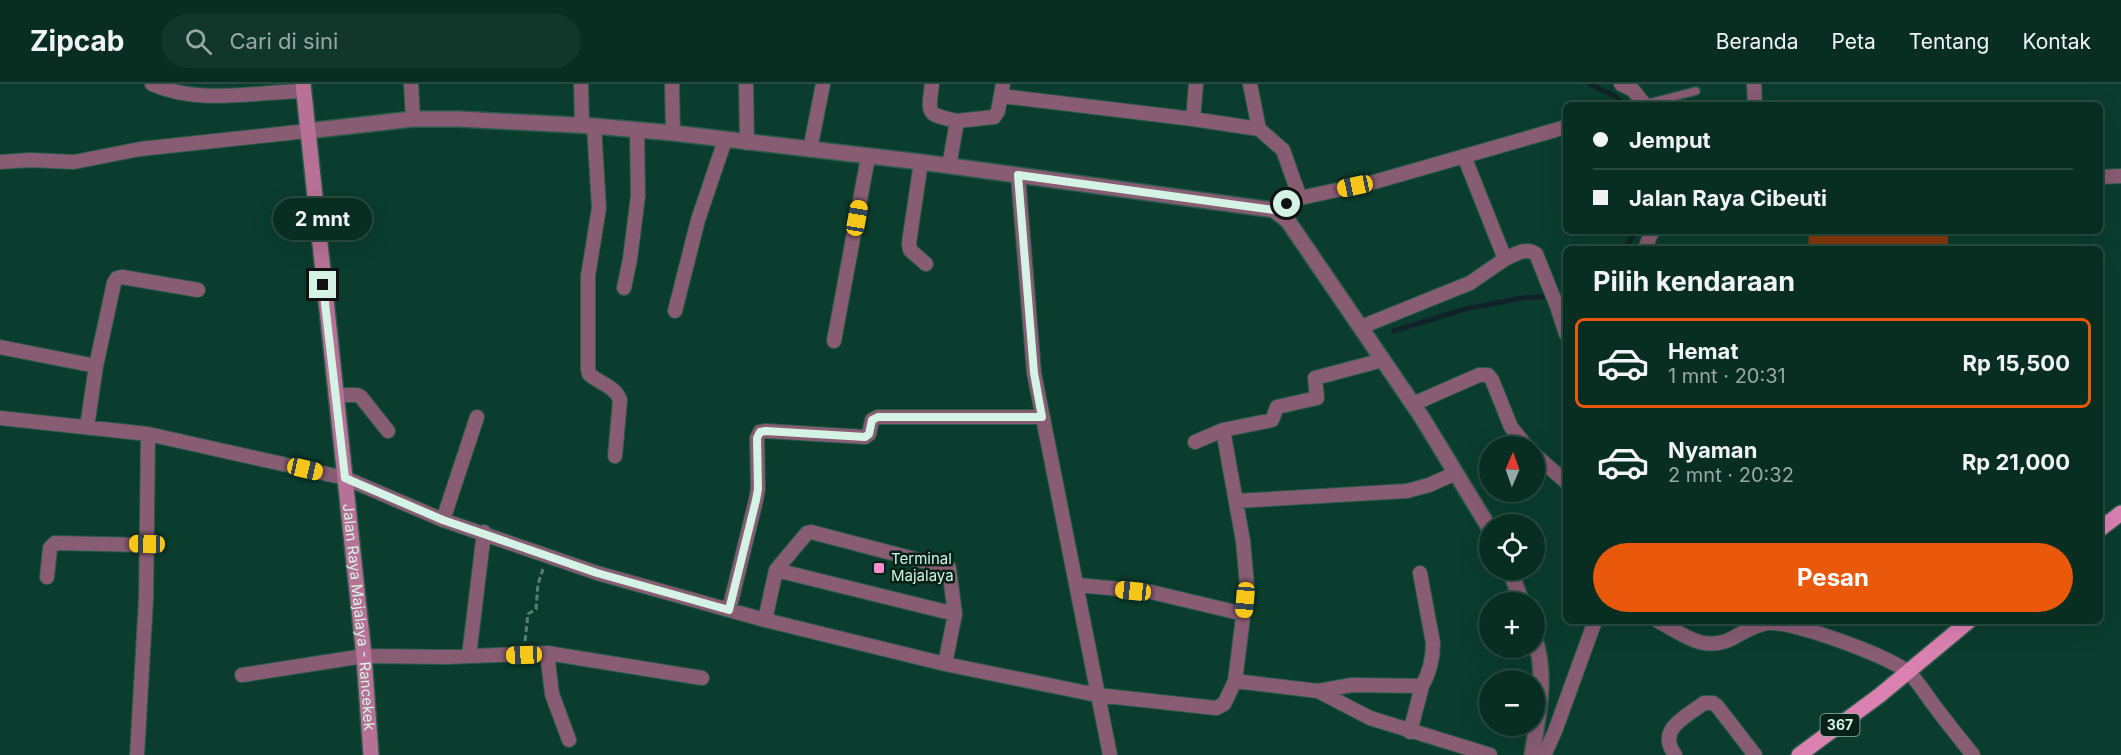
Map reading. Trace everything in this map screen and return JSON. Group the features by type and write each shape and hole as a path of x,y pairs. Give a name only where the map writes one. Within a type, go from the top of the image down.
{"main road":[{"name":"Jalan Raya Majalaya - Rancekek","path":"303,88 364,656 371,755"},
{"path":"2103,527 2121,513"},
{"name":"367","path":"1799,755 1880,695 1965,624"}],"street":[{"path":"152,84 174,92 198,95 303,88"},
{"path":"411,84 413,119"},
{"path":"581,84 599,208 588,276 588,369 592,377 618,394 620,400 615,456"},
{"path":"672,84 673,133"},
{"path":"746,84 747,143"},
{"path":"810,150 823,84"},
{"path":"932,84 930,112 935,116 957,121 994,117 998,111 1002,90 1258,129 1282,150 1300,198"},
{"path":"1193,118 1196,84"},
{"path":"1250,84 1258,129"},
{"path":"1621,84 1633,90 1643,102"},
{"path":"1754,84 1755,102"},
{"path":"0,162 30,160 74,162 140,149 413,119 459,119 673,133 921,162 1274,210 1288,221 1361,327 1413,404 1481,514"},
{"path":"949,166 957,121"},
{"path":"1274,210 1300,198 1374,182 1563,128"},
{"path":"624,288 638,196 637,130"},
{"path":"675,311 698,220 725,140"},
{"path":"1464,156 1505,259"},
{"path":"834,341 868,157"},
{"path":"921,162 909,243 910,250 926,264"},
{"path":"1018,175 1034,373 1110,755"},
{"path":"2103,177 2121,176"},
{"path":"1361,327 1470,283 1505,259 1523,251 1536,254 1557,300 1563,323"},
{"path":"87,427 96,366 117,278 198,290"},
{"path":"0,347 96,366"},
{"path":"1194,442 1223,430 1272,420 1277,407 1317,398 1315,378 1383,360"},
{"path":"1413,404 1479,375 1488,375 1511,427 1518,436"},
{"path":"335,395 357,394 388,431"},
{"path":"443,520 477,417"},
{"path":"729,610 758,489 757,438 760,432 865,437 869,434 872,420 878,417 1042,417"},
{"path":"0,418 148,434 345,478 443,520 484,532 597,573 765,620 945,664 1097,695 1216,708 1224,704 1236,681 1247,585 1243,541 1223,430"},
{"path":"137,755 146,599 148,434"},
{"path":"1545,464 1563,479"},
{"path":"1236,501 1407,491 1429,485 1456,472"},
{"path":"469,656 484,532"},
{"path":"765,620 776,570 807,533 821,535 947,566 951,574 955,614 945,664"},
{"path":"47,577 50,548 56,543 147,544"},
{"path":"776,570 955,614"},
{"path":"1410,732 1433,653 1420,573"},
{"path":"1078,585 1151,592 1244,614"},
{"path":"1542,755 1555,732 1594,624"},
{"path":"1663,624 1696,642 1713,645 1755,626 1770,624"},
{"path":"1781,624 1826,636 1865,650 1919,684 1973,755"},
{"path":"242,675 364,656 547,653 702,678"},
{"path":"547,653 552,694 569,740"},
{"path":"1532,755 1542,675 1538,658"},
{"path":"1236,681 1318,691 1352,685 1422,686"},
{"path":"1318,691 1370,718 1491,755"},
{"path":"1675,755 1668,743 1670,731 1704,703 1717,706 1755,755"}],"lane":[{"path":"1656,102 1696,91"}],"path":[{"path":"524,655 528,614 536,609 538,584 547,555"}],"shaded area":[{"path":"1809,234 1948,234 1948,246 1808,246"}],"waterway":[{"path":"1590,84 1616,97 1620,102"},
{"path":"1627,246 1634,234"},
{"path":"1394,331 1465,309 1522,298 1563,295"}],"place":[{"name":"Terminal Majalaya","path":"879,568"}],"route":[{"path":"323,285 345,478 443,520 484,532 597,573 729,610 758,489 757,438 760,432 865,437 869,434 873,418 878,417 1042,417 1034,373 1018,175 1274,210 1287,204"}]}
